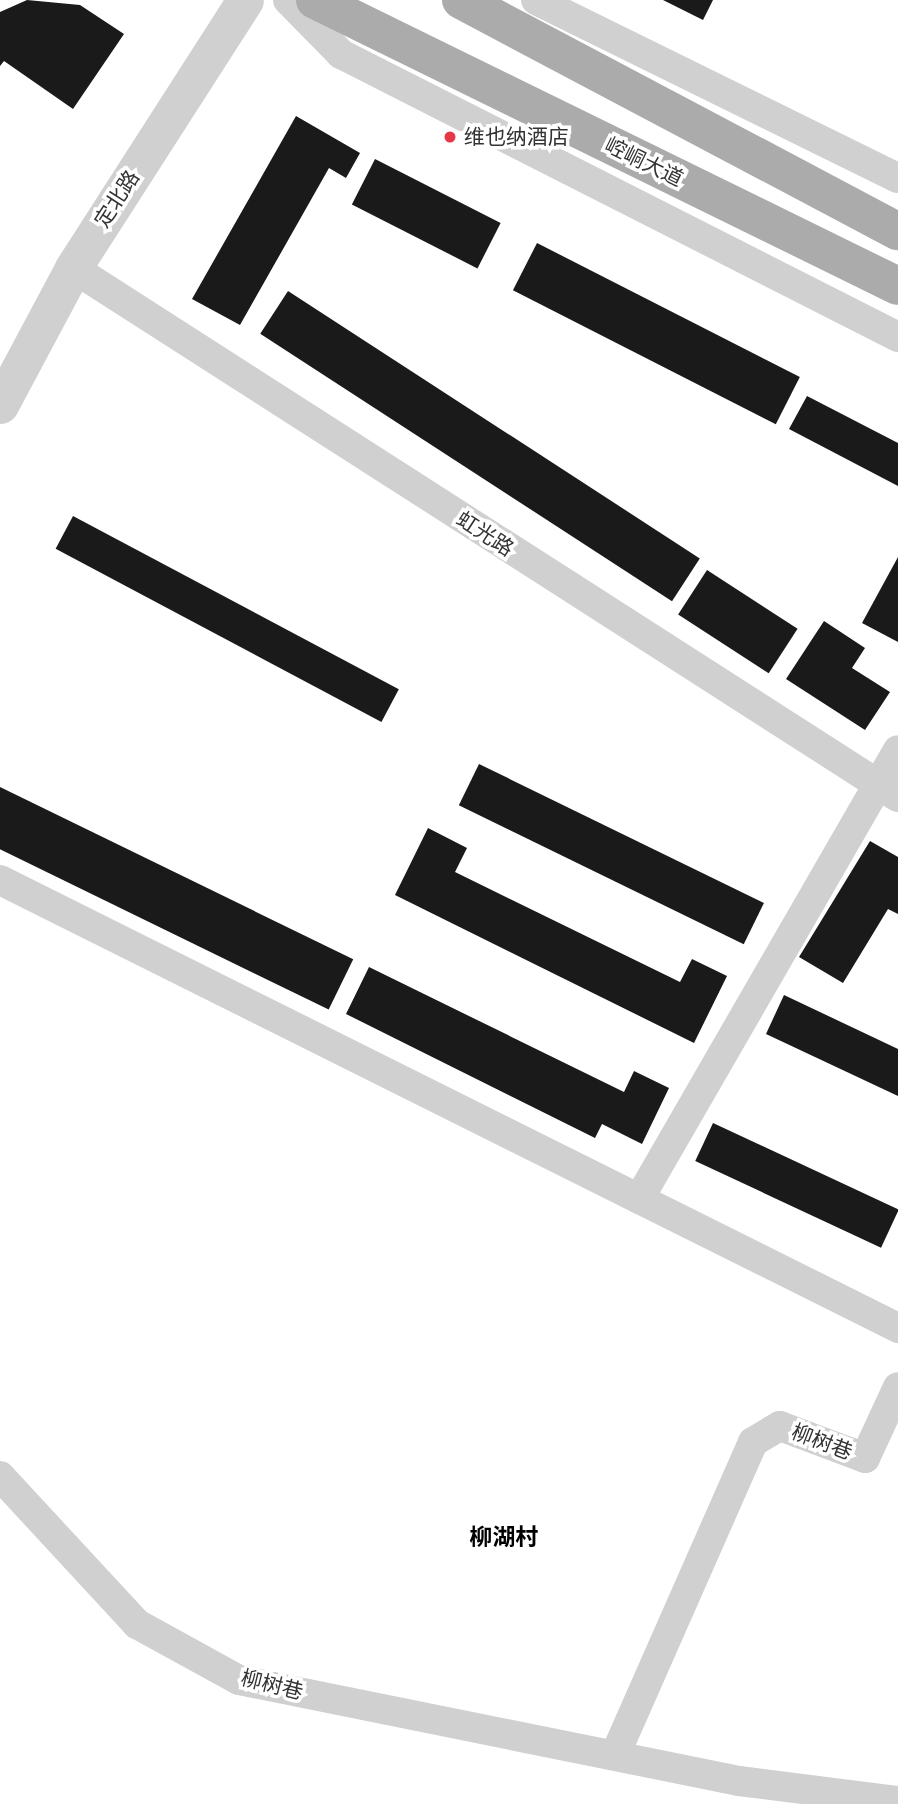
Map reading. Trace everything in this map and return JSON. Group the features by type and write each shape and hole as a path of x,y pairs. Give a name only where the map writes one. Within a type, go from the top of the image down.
{"main road":[{"name":"崆峒大道","path":"315,0 898,286"},
{"path":"461,0 898,231"}],"street":[{"name":"定北路","path":"0,405 73,268 245,0"},
{"path":"288,0 341,54 898,337"},
{"path":"536,0 898,178"},
{"name":"虹光路","path":"73,268 888,791"},
{"path":"639,1199 888,791 898,750"},
{"path":"0,880 898,1328"},
{"name":"柳树巷","path":"615,1755 753,1442 780,1426 865,1458 898,1387"},
{"name":"柳树巷","path":"0,1476 137,1624 239,1680 739,1782 898,1801"}],"building":[{"path":"27,0 80,5 124,34 73,109 4,61 0,66 0,12"},
{"path":"663,0 713,0 703,20"},
{"path":"296,116 360,153 346,178 329,168 240,325 192,299"},
{"path":"375,159 501,223 477,268 352,204"},
{"path":"537,243 800,377 776,424 513,290"},
{"path":"288,291 700,558 672,601 260,334"},
{"path":"807,396 898,443 898,486 789,429"},
{"path":"73,516 399,689 381,722 56,549"},
{"path":"898,557 898,642 862,623"},
{"path":"707,570 798,629 769,673 678,614"},
{"path":"824,621 865,648 852,668 890,692 865,730 786,679"},
{"path":"479,764 764,903 744,944 459,805"},
{"path":"0,787 353,959 329,1010 0,849"},
{"path":"428,828 467,848 455,872 680,982 692,959 727,976 694,1043 395,895"},
{"path":"870,841 898,857 898,914 888,909 843,983 799,957"},
{"path":"369,967 624,1092 634,1071 669,1088 642,1144 602,1124 595,1138 346,1014"},
{"path":"784,995 898,1049 898,1096 766,1034"},
{"path":"713,1123 898,1209 881,1248 695,1161"}],"place":[{"name":"维也纳酒店","path":"450,137"}],"district":[{"name":"柳湖村","path":"504,1538"}]}
